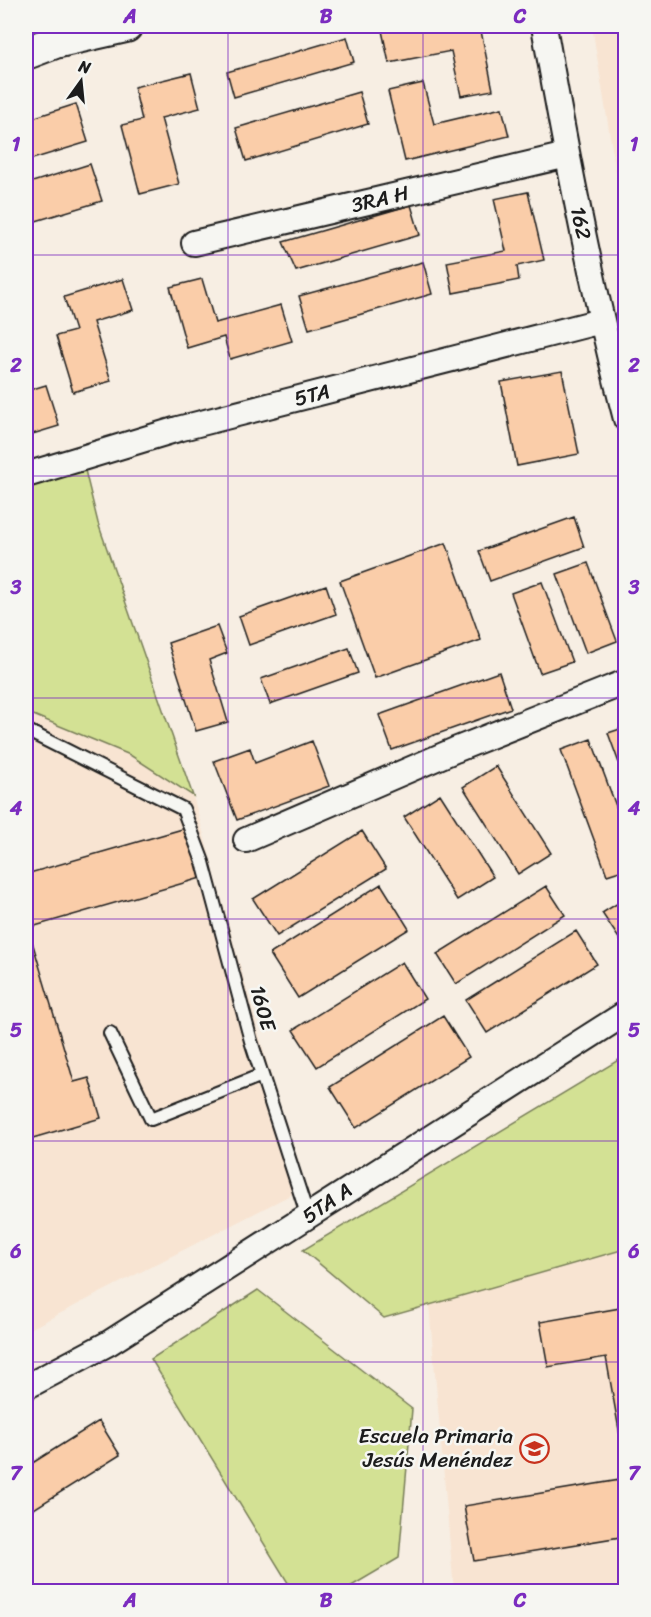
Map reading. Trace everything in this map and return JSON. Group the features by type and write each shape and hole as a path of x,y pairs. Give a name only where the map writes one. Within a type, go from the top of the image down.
{"street":[{"path":"26,53 55,42 126,26"},
{"name":"162","path":"544,26 567,155 601,321 626,419"},
{"name":"3RA H","path":"194,243 567,155"},
{"name":"5TA","path":"26,475 178,429 601,321"},
{"path":"246,840 455,750 626,682"},
{"name":"5TA A","path":"26,1387 109,1343 626,1013"}],"lane":[{"name":"160E","path":"26,730 183,808 202,862 262,1075 308,1217"},
{"path":"110,1033 151,1119 262,1075"}],"shaded area":[{"path":"592,26 625,26 625,228"},
{"path":"26,712 130,755 193,796 302,1189 26,1331"},
{"name":"Escuela Primaria Jesús Menéndez","path":"625,1249 625,1591 454,1591 429,1305"}],"green space":[{"path":"81,454 98,523 193,796 130,755 26,712 26,474"},
{"path":"625,1056 625,1249 384,1318 303,1250"},
{"path":"258,1290 412,1409 399,1558 343,1591 293,1591 151,1359"}],"building":[{"path":"381,26 445,26 446,31 480,26 493,90 461,96 451,51 389,63"},
{"path":"347,37 354,62 234,97 227,72"},
{"path":"191,73 200,108 161,118 179,184 140,194 122,125 142,120 134,87"},
{"path":"423,83 434,124 502,108 509,136 405,161 388,91"},
{"path":"359,92 368,124 246,161 236,128"},
{"path":"76,104 88,142 26,161 26,120"},
{"path":"90,164 102,201 26,224 26,184"},
{"path":"528,192 544,260 517,266 519,280 453,293 447,262 506,251 494,199"},
{"path":"411,205 420,235 296,271 283,242"},
{"path":"423,262 432,294 309,329 299,296"},
{"path":"123,279 133,310 93,322 111,381 73,392 56,336 75,331 64,297"},
{"path":"202,279 215,323 281,305 292,341 230,359 224,337 187,348 170,287"},
{"path":"562,371 579,454 517,466 501,382"},
{"path":"46,385 59,426 26,436 26,391"},
{"path":"574,517 584,547 490,581 479,551"},
{"path":"446,543 481,640 375,678 340,581"},
{"path":"588,563 617,641 586,653 557,574"},
{"path":"542,582 572,662 540,673 511,593"},
{"path":"326,585 336,614 249,645 239,616"},
{"path":"217,626 227,653 209,660 228,722 196,731 168,643"},
{"path":"349,648 358,673 270,704 261,679"},
{"path":"499,672 511,708 392,750 379,715"},
{"path":"626,727 626,782 608,733"},
{"path":"591,739 626,833 626,869 607,875 561,750"},
{"path":"312,741 329,786 237,820 214,761 250,748 255,763"},
{"path":"496,766 551,853 518,874 463,787"},
{"path":"440,794 493,877 457,900 404,817"},
{"path":"186,828 201,878 28,928 74,1082 89,1078 101,1118 26,1140 26,874"},
{"path":"362,831 386,869 277,936 253,899"},
{"path":"381,884 409,929 298,998 270,954"},
{"path":"546,886 565,915 456,984 437,954"},
{"path":"626,898 626,949 602,913"},
{"path":"576,931 597,964 487,1033 466,1000"},
{"path":"402,962 425,999 317,1067 293,1030"},
{"path":"443,1016 469,1057 356,1128 330,1087"},
{"path":"626,1307 626,1469 606,1357 548,1367 540,1322"},
{"path":"99,1421 120,1455 26,1514 26,1467"},
{"path":"626,1479 626,1536 474,1561 464,1506"}],"place":[{"name":"Escuela Primaria Jesús Menéndez","path":"534,1448"}]}
